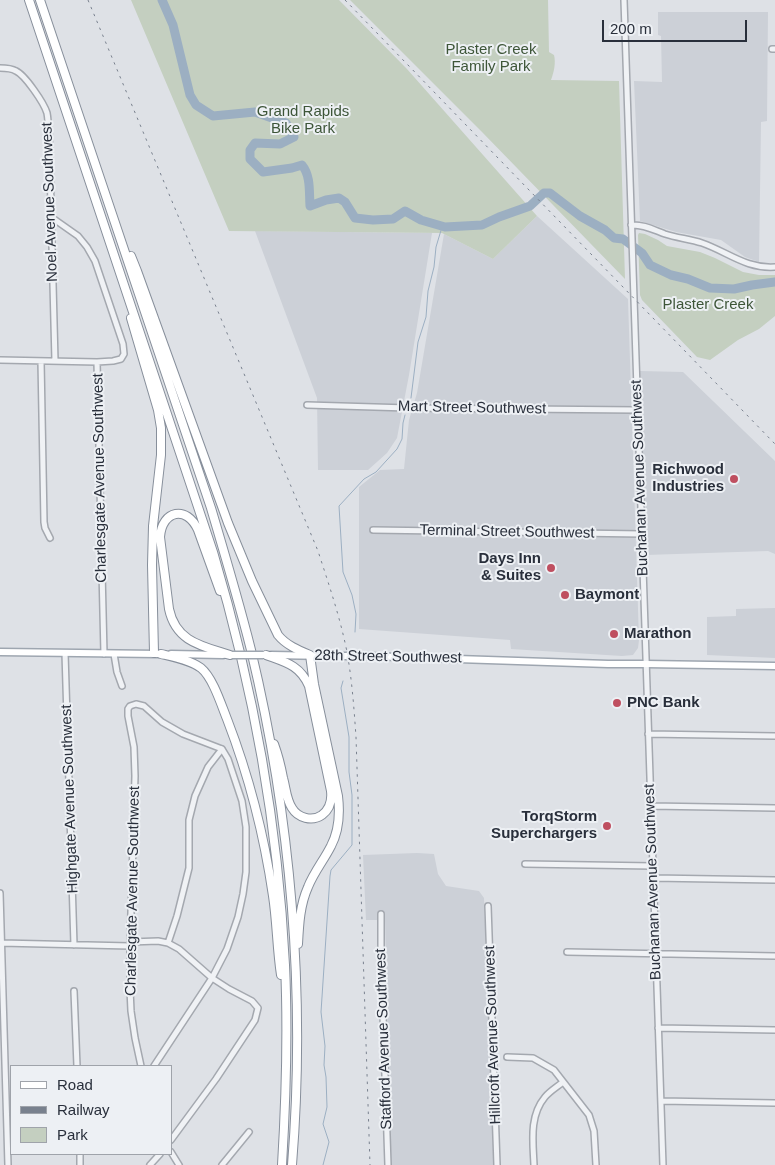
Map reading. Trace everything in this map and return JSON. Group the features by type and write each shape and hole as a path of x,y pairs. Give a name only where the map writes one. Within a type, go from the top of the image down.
{"highway":[{"path":"29,0 199,506 234,624 258,730 270,810 281,908 285,965 286,1086 282,1165"},
{"path":"40,0 224,550 244,624 265,717 284,829 296,976 296,1081 292,1165"},
{"path":"114,222 137,271 220,503 262,603 280,638 290,646 310,655 314,684 338,796 339,815 333,842 310,881 303,901 300,916 296,976"},
{"path":"110,241 158,410 161,428 161,455 153,526 152,565 158,654 189,662 198,666 204,672 214,688 236,743 252,792 264,840 286,1006"},
{"path":"231,655 189,640 178,630 172,620 160,537 162,525 168,517 184,515 190,517 196,525 234,624"},
{"path":"265,655 296,668 303,674 309,686 331,790 330,804 326,811 318,817 302,817 296,814 292,808 288,800 278,757 265,717"}],"main road":[{"name":"28th Street Southwest","path":"0,652 367,656 608,664 775,666"}],"street":[{"name":"Buchanan Avenue Southwest","path":"624,0 663,1165"},
{"name":"Noel Avenue Southwest","path":"0,68 11,69 22,75 47,112 55,361"},
{"path":"0,360 97,362 121,359 124,354 123,344 95,261 87,246 78,236 51,217"},
{"path":"631,225 640,225 666,235 698,242 751,265 775,267"},
{"path":"41,361 44,522 50,538"},
{"name":"Charlesgate Avenue Southwest","path":"97,362 104,654"},
{"name":"Mart Street Southwest","path":"307,405 638,410"},
{"name":"Terminal Street Southwest","path":"373,530 642,534"},
{"name":"Highgate Avenue Southwest","path":"65,653 74,945"},
{"path":"114,654 122,686"},
{"name":"Charlesgate Avenue Southwest","path":"141,1065 131,1011 130,989 135,776 134,747 128,709 132,704 144,706 162,722 183,734 222,749"},
{"path":"648,734 775,736"},
{"path":"155,1065 212,978 227,949 238,917 243,894 246,872 246,827 242,801 228,759 222,749 208,766 195,796 189,820 189,868 168,943"},
{"path":"650,806 775,808"},
{"path":"526,864 653,866"},
{"path":"653,878 775,880"},
{"path":"0,893 8,1165"},
{"name":"Hillcroft Avenue Southwest","path":"488,906 497,1165"},
{"name":"Stafford Avenue Southwest","path":"381,914 388,1165"},
{"path":"1,943 74,945 130,944 158,941 168,943 179,949 212,978 252,1001 258,1008 255,1020 216,1079 172,1139"},
{"path":"567,952 775,956"},
{"path":"74,992 77,1065"},
{"path":"658,1028 775,1030"},
{"path":"507,1057 533,1058 554,1070 589,1115 594,1131 596,1165"},
{"path":"534,1165 534,1120 543,1100 563,1082"},
{"path":"661,1101 775,1103"},
{"path":"222,1165 249,1132"},
{"path":"172,1154 179,1165"},
{"path":"150,1165 159,1155"}],"shaded area":[{"path":"658,12 768,12 767,121 761,122 759,262 745,257 721,240 676,232 640,221 634,81 662,82 661,36 658,35"},
{"path":"537,216 628,299 638,648 633,655 622,656 511,649 510,640 359,629 359,487 380,470 404,469 409,420 417,393 444,234 493,259"},
{"path":"255,231 432,233 397,438 387,453 368,470 318,470 317,398"},
{"path":"640,371 683,372 775,461 775,554 768,551 646,555"},
{"path":"775,608 775,658 707,655 707,617 736,616 736,609"},
{"path":"434,854 438,874 446,886 479,891 484,898 494,1165 391,1165 385,920 366,920 363,855"}],"green space":[{"name":"Grand Rapids Bike Park","path":"131,0 339,0 407,69 537,216 493,259 442,233 229,231"},
{"name":"Plaster Creek Family Park","path":"350,0 548,0 549,52 554,55 555,61 551,80 619,81 625,279 482,132"},
{"name":"Plaster Creek","path":"639,233 658,240 667,246 700,252 743,272 775,275 775,316 759,329 738,340 710,360 697,357 642,300 640,295"}],"waterway":[{"name":"Plaster Creek","path":"162,0 173,25 190,95 196,105 213,116 255,112 286,123 294,137 280,144 255,143 250,150 250,159 263,172 302,165 308,179 310,206 326,200 339,198 345,202 355,218 373,220 393,219 405,211 421,220 445,227 482,225 530,206 544,193 550,193 580,216 605,230 614,238 623,239 642,253 650,265 671,275 688,279 710,288 734,289 775,282"},
{"path":"411,398 418,342 426,317 428,291 434,267 436,247 442,227"},
{"path":"355,632 356,614 352,595 343,572 339,506 364,479 376,472 397,449 402,439 405,415"},
{"path":"323,1165 329,1142 323,1124 327,1107 324,1065 325,1046 321,1012 330,876 331,870 352,845 349,737 341,688 343,681"}],"railway":[{"path":"88,0 318,551 344,639 352,684 356,737 370,1165"},
{"path":"345,0 775,444"}],"place":[{"name":"Richwood Industries","path":"734,479"},
{"name":"Days Inn & Suites","path":"551,568"},
{"name":"Baymont","path":"565,595"},
{"name":"Marathon","path":"614,634"},
{"name":"PNC Bank","path":"617,703"},
{"name":"TorqStorm Superchargers","path":"607,826"}]}
